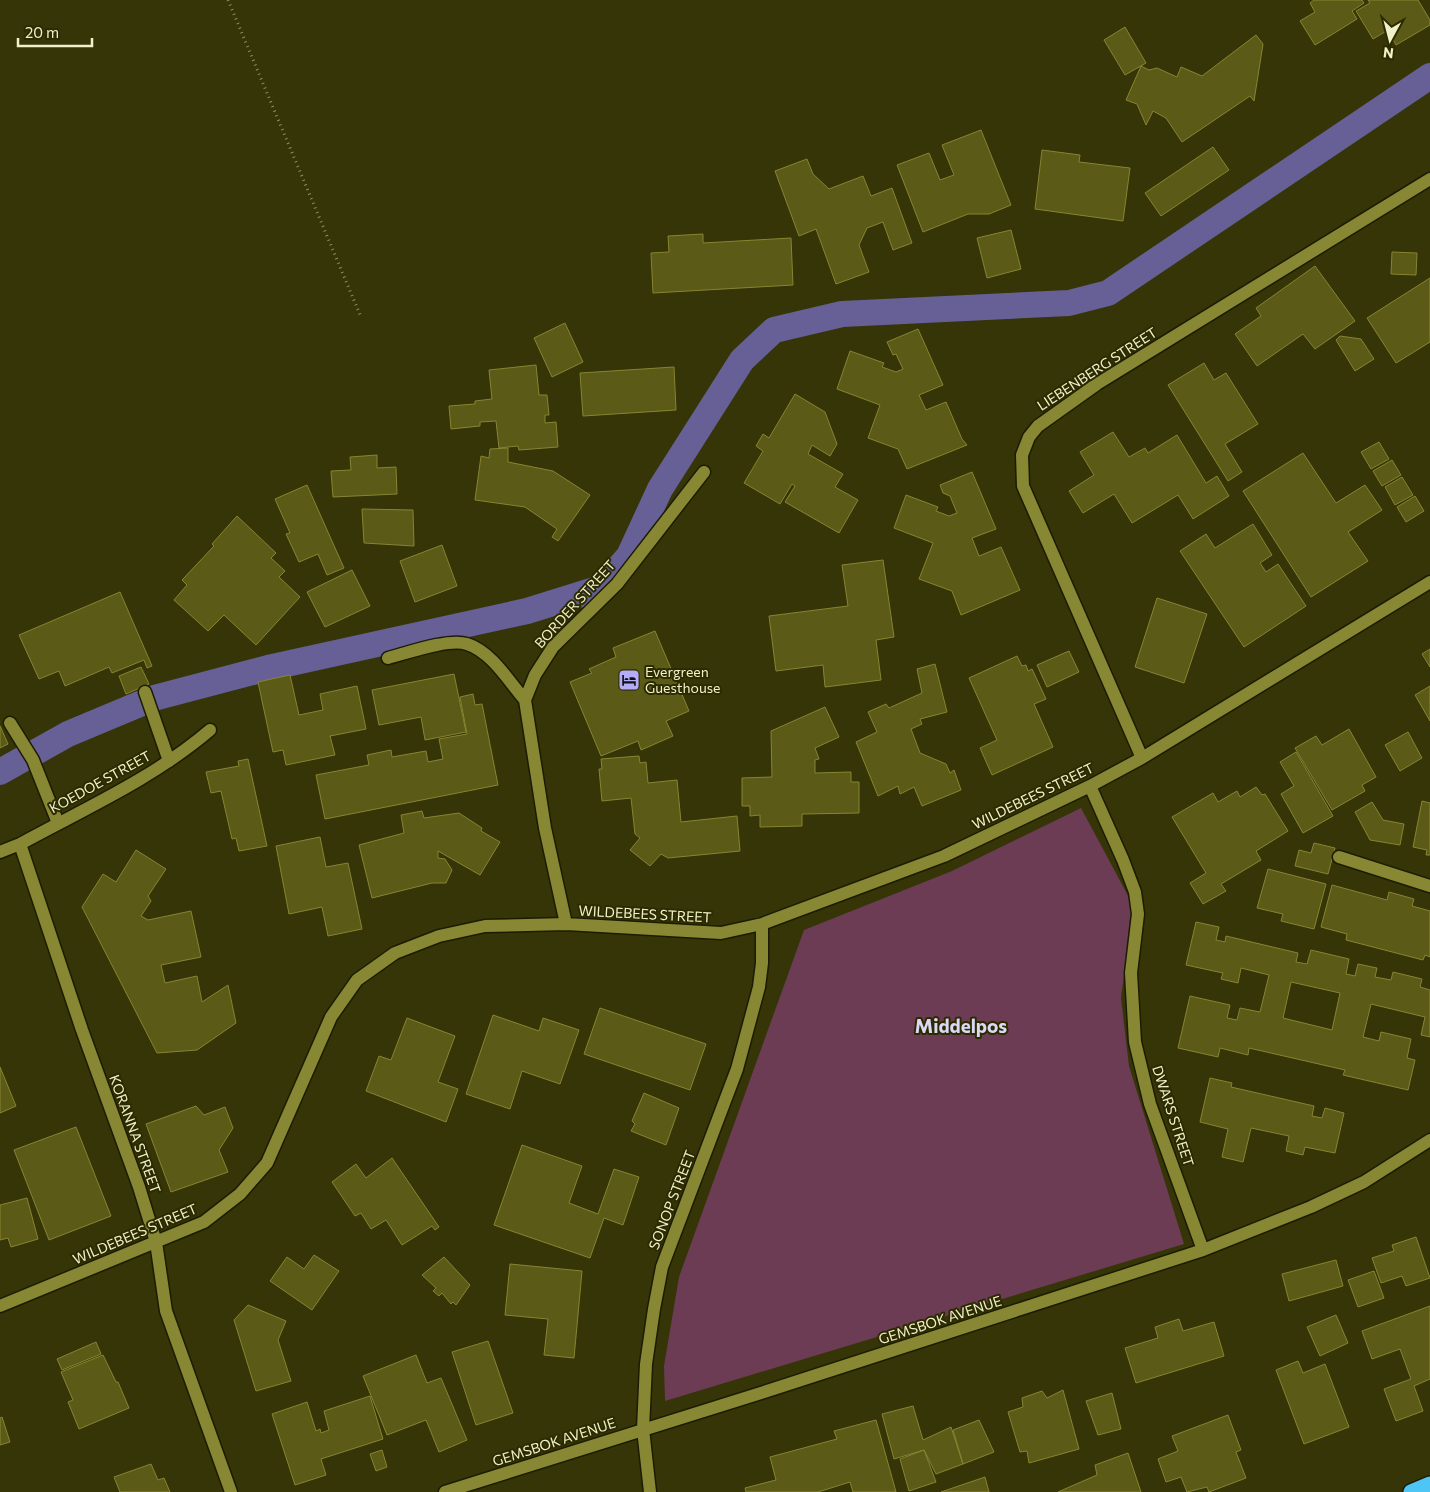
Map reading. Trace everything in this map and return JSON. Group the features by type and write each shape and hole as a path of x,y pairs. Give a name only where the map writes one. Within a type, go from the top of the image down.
{"highway":[{"path":"1411,1492 1430,1484"}],"street":[{"name":"LIEBENBERG STREET","path":"1142,758 1023,486 1021,464 1024,447 1038,426 1097,384 1430,179"},
{"name":"BORDER STREET","path":"525,700 535,675 553,647 617,584 704,472"},
{"name":"WILDEBEES STREET","path":"0,1306 204,1222 240,1194 267,1163 331,1017 357,980 395,953 439,936 485,926 566,924 722,933 762,924 944,856 1090,786 1142,758 1430,582"},
{"path":"388,658 445,644 466,643 494,663 525,700 545,828 566,924"},
{"path":"145,692 169,761"},
{"path":"10,724 33,760 58,823"},
{"name":"KOEDOE STREET","path":"0,852 20,844 169,761 189,748 210,730"},
{"name":"DWARS STREET","path":"1090,786 1135,892 1138,914 1131,973 1135,1042 1150,1104 1203,1250"},
{"name":"KORANNA STREET","path":"20,844 82,1030 139,1187 156,1242 166,1311 231,1492"},
{"path":"1340,857 1430,886"},
{"name":"SONOP STREET","path":"650,1492 643,1429 646,1364 662,1267 737,1069 760,987 762,924"},
{"name":"GEMSBOK AVENUE","path":"445,1492 1203,1250 1311,1207 1364,1182 1430,1140"}],"path":[{"path":"228,0 361,317"}],"shaded area":[{"path":"1081,808 1133,905 1121,998 1129,1066 1184,1244 665,1401 664,1366 679,1277 804,930 952,871"}],"building":[{"path":"1314,0 1362,0 1364,3 1352,11 1357,19 1315,45 1300,21 1315,12 1310,3"},
{"path":"1368,0 1418,0 1430,20 1430,25 1396,45 1388,30 1373,39 1356,11 1370,3"},
{"path":"1125,27 1146,63 1125,75 1104,40"},
{"path":"1256,35 1263,44 1254,101 1250,96 1182,142 1166,118 1153,111 1146,125 1137,104 1126,100 1141,66 1149,70 1157,68 1177,77 1181,67 1202,76"},
{"path":"981,130 1011,205 989,214 968,214 923,232 897,165 929,153 940,180 954,175 942,145"},
{"path":"1213,147 1229,170 1161,216 1145,193"},
{"path":"1042,150 1080,155 1079,162 1130,168 1123,221 1035,209"},
{"path":"807,159 813,174 829,189 863,176 871,196 892,188 912,243 893,250 883,222 867,228 859,245 869,272 836,284 816,229 799,236 775,171"},
{"path":"1011,230 1021,269 987,278 977,238"},
{"path":"703,234 703,243 791,238 793,285 653,293 651,253 669,252 668,236"},
{"path":"1392,252 1417,253 1416,275 1391,274"},
{"path":"1315,266 1355,321 1315,349 1303,334 1257,366 1235,334 1261,316 1256,308"},
{"path":"1430,278 1430,342 1396,363 1367,318"},
{"path":"565,323 583,362 552,377 534,338"},
{"path":"918,329 943,385 919,395 926,410 946,402 962,439 967,445 907,469 898,449 868,438 880,405 837,389 850,351 884,363 882,367 896,372 903,369 896,354 893,355 887,342"},
{"path":"1340,336 1361,339 1374,359 1355,371 1336,340"},
{"path":"1204,363 1214,380 1226,373 1258,424 1225,444 1242,472 1228,481 1168,385"},
{"path":"536,365 539,395 547,395 549,415 545,415 545,423 556,422 558,447 519,450 518,446 499,448 496,421 480,422 480,426 451,429 449,406 475,404 475,401 492,399 489,370"},
{"path":"674,367 676,410 583,416 580,373"},
{"path":"795,394 825,412 837,444 830,456 812,445 808,454 843,474 835,487 858,500 839,533 785,502 795,486 792,484 780,504 744,483 763,451 756,446 763,434 769,438"},
{"path":"1113,432 1129,457 1145,448 1148,453 1177,435 1206,483 1217,476 1229,496 1193,519 1178,495 1132,523 1114,494 1083,513 1069,491 1094,475 1080,452"},
{"path":"1379,442 1389,459 1371,469 1361,452"},
{"path":"508,448 508,462 553,471 590,495 558,541 552,537 557,529 525,507 475,500 481,456 489,458 490,449"},
{"path":"1303,453 1336,503 1365,485 1382,510 1348,532 1368,561 1311,597 1243,491"},
{"path":"377,455 377,468 396,467 397,494 333,497 331,471 351,470 350,457"},
{"path":"1392,460 1401,475 1382,486 1373,471"},
{"path":"972,472 996,529 972,538 979,556 1001,547 1020,590 961,615 952,591 919,579 933,543 894,528 906,495 938,507 936,511 949,516 957,513 950,496 943,493 940,485"},
{"path":"1402,477 1413,495 1395,505 1385,487"},
{"path":"307,485 344,568 327,575 318,554 299,562 286,534 290,533 275,499"},
{"path":"1415,496 1424,511 1406,522 1397,507"},
{"path":"362,509 413,510 414,546 364,543"},
{"path":"237,516 276,553 271,558 285,571 279,577 300,597 256,645 224,615 208,631 174,600 187,585 182,580 214,546 212,544"},
{"path":"1253,524 1272,555 1260,563 1266,572 1278,564 1306,606 1244,647 1180,551 1206,534 1215,548"},
{"path":"442,545 457,586 415,602 400,561"},
{"path":"883,560 894,637 876,640 881,680 825,687 823,665 776,671 769,616 848,606 842,565"},
{"path":"352,570 370,606 325,627 307,592"},
{"path":"120,592 152,666 147,668 144,660 112,673 109,667 65,686 59,671 39,679 19,635"},
{"path":"1157,598 1207,614 1184,683 1135,667"},
{"path":"655,631 689,711 666,721 673,736 641,750 638,741 601,756 570,682 592,673 589,669 616,657 613,648"},
{"path":"1430,649 1430,667 1422,654"},
{"path":"1069,651 1079,672 1047,687 1037,665"},
{"path":"1017,656 1022,666 1026,665 1028,671 1032,669 1046,699 1034,704 1053,747 992,775 980,748 997,740 969,678"},
{"path":"935,664 947,712 920,719 922,724 911,729 920,753 946,764 950,773 954,770 961,790 922,806 914,787 900,794 898,786 878,796 856,742 877,732 868,712 886,704 889,708 922,693 917,669"},
{"path":"141,667 149,684 126,694 119,676"},
{"path":"454,674 466,732 425,740 421,717 379,725 372,690"},
{"path":"290,675 299,715 323,710 320,694 357,686 366,729 330,736 335,755 286,765 283,750 273,752 258,682"},
{"path":"1430,686 1430,721 1415,695"},
{"path":"473,694 475,705 482,704 498,785 325,819 316,775 369,765 367,755 391,750 392,757 426,751 428,762 443,759 439,739 467,734 460,697"},
{"path":"825,707 839,737 815,748 819,759 815,760 815,773 851,772 851,782 859,782 859,813 802,814 802,826 760,827 760,815 750,816 750,806 742,806 742,778 772,777 771,731"},
{"path":"0,726 8,744 0,748"},
{"path":"1349,729 1376,777 1362,785 1365,791 1332,810 1295,748 1316,736 1322,745"},
{"path":"1408,732 1422,758 1400,771 1385,745"},
{"path":"1296,752 1333,816 1303,833 1281,794 1294,786 1280,762"},
{"path":"639,756 640,763 646,762 648,783 677,780 681,822 737,816 740,851 668,858 661,854 650,866 630,850 640,838 635,834 631,798 602,801 599,769 602,769 601,759"},
{"path":"248,759 267,846 239,851 236,838 232,839 221,791 211,793 206,772 239,766 238,761"},
{"path":"1256,787 1262,795 1265,794 1288,831 1256,851 1261,860 1221,884 1226,891 1203,904 1190,883 1206,873 1172,817 1213,793 1218,802 1237,791 1240,797"},
{"path":"1422,801 1430,803 1430,855 1426,855 1427,850 1413,847"},
{"path":"1372,802 1383,820 1404,824 1400,845 1370,840 1355,812"},
{"path":"422,811 424,818 459,813 482,828 481,831 500,842 480,875 438,851 438,858 445,859 452,870 446,883 432,883 372,898 359,845 404,833 401,815"},
{"path":"320,837 326,867 348,863 362,929 328,936 322,907 289,914 276,846"},
{"path":"1314,843 1335,848 1328,874 1295,866 1299,850 1311,853"},
{"path":"136,850 166,869 148,896 151,901 141,916 148,920 191,911 201,957 161,965 165,983 197,976 202,1002 228,985 236,1023 197,1050 157,1053 82,907 103,874 116,882"},
{"path":"1268,869 1326,884 1314,929 1281,921 1283,914 1257,908"},
{"path":"1332,885 1387,900 1389,892 1414,899 1412,906 1430,911 1430,957 1425,955 1423,960 1346,940 1347,934 1321,927"},
{"path":"1196,922 1219,927 1216,940 1225,942 1226,936 1298,953 1296,962 1307,964 1311,950 1349,959 1346,974 1355,976 1358,964 1377,968 1375,977 1391,980 1393,972 1422,979 1420,987 1430,990 1430,1037 1421,1035 1425,1017 1371,1004 1363,1037 1379,1041 1381,1032 1411,1039 1407,1058 1415,1060 1408,1090 1343,1075 1345,1070 1249,1048 1248,1055 1220,1048 1218,1057 1178,1048 1190,996 1230,1005 1227,1018 1237,1020 1240,1008 1260,1012 1269,975 1241,968 1238,983 1221,979 1223,973 1186,965","holes":["1291,982 1340,993 1332,1030 1283,1018"]},
{"path":"600,1008 706,1044 690,1090 584,1054"},
{"path":"493,1015 539,1031 543,1018 579,1030 560,1084 522,1071 510,1109 466,1094"},
{"path":"407,1018 455,1036 438,1082 458,1089 446,1122 366,1091 379,1056 391,1060"},
{"path":"0,1067 16,1106 0,1113"},
{"path":"1210,1078 1232,1083 1231,1087 1314,1106 1312,1116 1322,1118 1325,1108 1344,1113 1335,1153 1305,1147 1303,1155 1286,1151 1289,1136 1251,1128 1243,1162 1222,1157 1228,1129 1200,1122"},
{"path":"644,1093 679,1108 666,1145 631,1131 635,1124 632,1121"},
{"path":"196,1106 204,1115 225,1107 233,1128 219,1150 228,1172 171,1192 146,1124"},
{"path":"76,1127 111,1216 49,1240 14,1150"},
{"path":"522,1145 582,1166 569,1203 598,1214 614,1169 639,1177 623,1225 604,1218 590,1258 494,1225"},
{"path":"392,1158 439,1227 435,1230 432,1226 402,1245 386,1220 371,1229 361,1213 355,1216 332,1182 356,1164 366,1178"},
{"path":"27,1198 38,1239 11,1247 8,1238 0,1240 0,1205"},
{"path":"1416,1237 1430,1278 1406,1286 1402,1276 1381,1283 1372,1258 1394,1251 1392,1245"},
{"path":"314,1255 339,1271 312,1310 270,1281 287,1257 304,1269"},
{"path":"444,1257 470,1285 456,1305 453,1302 451,1304 442,1293 439,1296 433,1291 436,1288 422,1275"},
{"path":"1336,1260 1343,1286 1289,1301 1282,1274"},
{"path":"510,1264 582,1271 574,1358 544,1355 548,1319 505,1315"},
{"path":"1374,1271 1384,1298 1358,1307 1348,1280"},
{"path":"248,1305 286,1321 278,1340 291,1381 256,1391 234,1320"},
{"path":"1430,1306 1430,1379 1414,1386 1423,1411 1396,1421 1384,1389 1411,1379 1400,1349 1372,1359 1362,1331"},
{"path":"1336,1315 1348,1343 1320,1356 1307,1327"},
{"path":"1179,1319 1183,1331 1214,1322 1224,1356 1136,1383 1125,1348 1158,1338 1155,1327"},
{"path":"488,1341 513,1413 476,1425 452,1352"},
{"path":"96,1342 101,1354 62,1370 57,1359"},
{"path":"103,1355 116,1382 118,1382 129,1408 79,1429 68,1402 73,1400 61,1372"},
{"path":"416,1355 427,1383 441,1378 467,1440 439,1452 426,1420 387,1435 363,1376"},
{"path":"1298,1361 1303,1373 1325,1364 1349,1427 1304,1444 1276,1370"},
{"path":"1063,1390 1079,1449 1029,1463 1027,1451 1020,1452 1008,1412 1023,1407 1022,1398 1042,1391 1047,1398"},
{"path":"1112,1393 1121,1429 1098,1435 1086,1401"},
{"path":"370,1396 383,1439 321,1459 326,1475 295,1485 272,1414 307,1402 316,1431 320,1429 321,1433 329,1430 324,1411"},
{"path":"913,1406 923,1440 951,1427 963,1464 936,1474 924,1450 894,1459 882,1414"},
{"path":"1228,1415 1241,1450 1236,1452 1246,1478 1209,1492 1207,1487 1187,1492 1181,1477 1166,1482 1158,1459 1178,1451 1172,1436"},
{"path":"2,1417 10,1442 0,1445 0,1418"},
{"path":"876,1420 896,1492 853,1492 850,1482 818,1492 746,1492 745,1488 776,1480 770,1457 837,1439 834,1431"},
{"path":"979,1420 994,1452 963,1464 953,1430"},
{"path":"382,1450 387,1467 376,1471 370,1454"},
{"path":"924,1450 936,1482 909,1491 900,1459"},
{"path":"1128,1453 1141,1492 1058,1492 1097,1475 1095,1465"},
{"path":"151,1464 158,1480 164,1478 170,1492 120,1492 114,1477"},
{"path":"985,1477 989,1492 941,1492"}],"waterway":[{"path":"154,698 268,668 527,611 601,588 629,556 660,489 742,360 774,330 842,314 1069,303 1108,293 1430,76"},
{"path":"34,753 68,734 142,703"},
{"path":"0,772 23,759"}],"place":[{"name":"Evergreen Guesthouse","path":"629,680"}],"district":[{"name":"Middelpos","path":"961,1026"}]}
